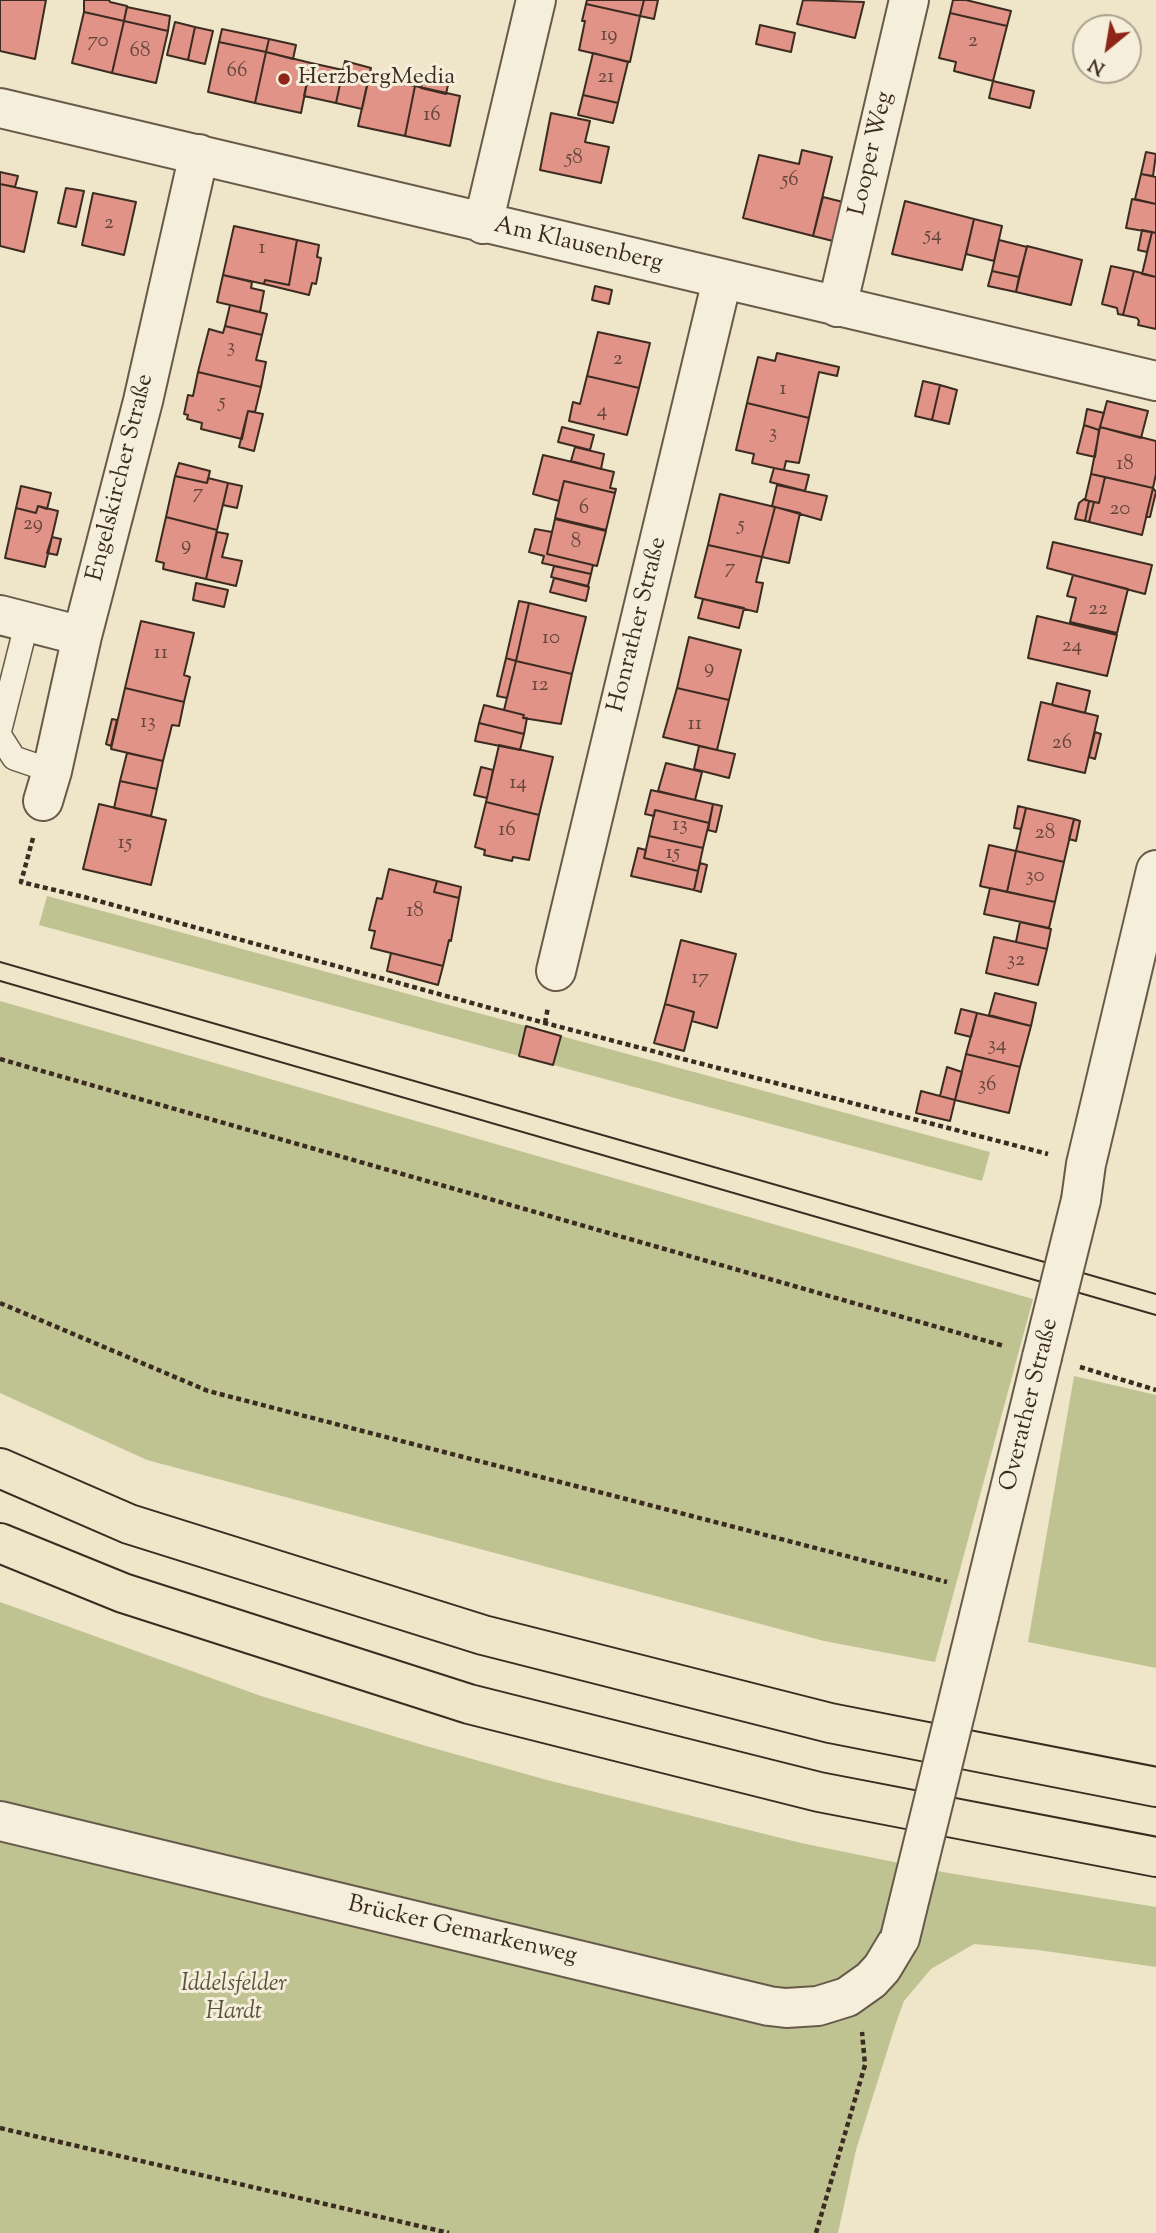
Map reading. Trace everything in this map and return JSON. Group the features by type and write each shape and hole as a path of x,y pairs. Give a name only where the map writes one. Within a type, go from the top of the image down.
{"highway":[{"path":"0,1468 130,1524 483,1635 830,1723 1156,1787"},
{"path":"0,1543 123,1593 468,1704 819,1792 1156,1857"}],"street":[{"path":"483,223 536,0"},
{"name":"Looper Weg","path":"837,307 909,0"},
{"name":"Am Klausenberg","path":"0,108 1156,381"},
{"name":"Engelskircher Straße","path":"47,786 82,636 143,401 199,154"},
{"name":"Honrather Straße","path":"556,971 722,280"},
{"path":"14,619 82,636"},
{"name":"Overather Straße","path":"900,1938 982,1603 1058,1361 1083,1182 1144,967 1156,870"},
{"name":"Brücker Gemarkenweg","path":"0,1822 769,2006 818,2006 847,1997 882,1968 900,1938"}],"lane":[{"path":"0,729 14,619"},
{"path":"0,736 14,758 47,786"}],"path":[{"path":"47,786 21,882 545,1023 1083,1182"},
{"path":"0,1059 1156,1390"},
{"path":"0,1303 208,1391 982,1603"},
{"path":"816,2233 865,2064 859,1989"},
{"path":"0,2128 449,2233"}],"green space":[{"path":"47,896 526,1026 519,1056 39,925"},
{"path":"0,1001 1033,1299 935,1662 824,1641 147,1460 0,1393"},
{"path":"561,1036 990,1152 982,1181 553,1065"},
{"path":"1074,1376 1156,1395 1156,1668 1028,1642"},
{"name":"Iddelsfelder Hardt","path":"0,1602 261,1696 547,1780 801,1843 948,1873 1156,1907 1156,1967 974,1944 931,1969 904,2001 896,2023 856,2150 838,2233 0,2233"}],"building":[{"path":"0,0 46,0 35,59 0,51"},
{"path":"84,0 109,0 127,6 124,21 84,12"},
{"path":"587,0 644,0 640,16 586,4"},
{"path":"644,0 658,0 654,19 640,16"},
{"path":"803,0 864,2 855,38 797,24"},
{"path":"953,0 966,0 1011,11 1007,26 950,13"},
{"path":"586,4 640,16 630,62 579,50"},
{"path":"127,7 170,16 168,31 124,21"},
{"path":"84,12 124,21 112,73 72,63"},
{"path":"950,13 1007,26 993,81 954,71 956,62 939,58"},
{"path":"124,21 168,31 156,83 112,73"},
{"path":"175,22 195,27 188,60 167,55"},
{"path":"760,25 795,33 791,52 756,44"},
{"path":"195,27 213,31 205,64 188,60"},
{"path":"222,29 269,39 266,52 219,42"},
{"path":"269,39 296,45 293,59 266,52"},
{"path":"219,42 266,52 255,103 208,92"},
{"name":"HerzbergMedia","path":"266,52 311,63 301,113 255,103"},
{"path":"593,53 628,62 618,103 583,95"},
{"path":"345,61 371,68 362,109 336,103"},
{"path":"311,63 343,70 336,103 304,96"},
{"path":"388,72 410,76 408,85 386,80"},
{"path":"369,76 415,86 405,136 358,126"},
{"path":"423,79 448,85 446,94 421,88"},
{"path":"993,81 1034,91 1030,108 989,98"},
{"path":"415,86 460,96 450,146 405,136"},
{"path":"583,95 618,103 613,123 578,115"},
{"path":"551,113 590,121 585,142 609,147 601,183 540,170"},
{"path":"802,150 832,157 813,236 743,218 759,155 799,164"},
{"path":"1146,152 1156,154 1153,176 1141,174"},
{"path":"0,172 18,176 15,187 0,184"},
{"path":"1141,174 1156,177 1156,204 1135,199"},
{"path":"0,184 37,192 24,252 0,246"},
{"path":"66,188 84,191 76,227 58,223"},
{"path":"93,193 136,202 124,255 82,245"},
{"path":"823,197 851,204 841,243 813,236"},
{"path":"1132,199 1156,204 1156,233 1126,228"},
{"path":"905,201 974,219 962,270 892,254"},
{"path":"974,219 1002,226 994,261 966,254"},
{"path":"234,226 297,240 289,285 265,280 264,284 223,275"},
{"path":"1142,230 1152,232 1147,252 1138,250"},
{"path":"1152,232 1156,233 1156,277 1142,274"},
{"path":"297,240 319,245 317,257 321,258 316,284 312,283 309,295 264,284 265,280 289,285"},
{"path":"999,240 1027,247 1019,277 992,271"},
{"path":"1027,246 1082,260 1071,305 1016,292"},
{"path":"1111,266 1134,271 1123,315 1118,314 1117,308 1102,304"},
{"path":"992,271 1019,277 1016,292 988,286"},
{"path":"1134,271 1156,277 1156,329 1138,325 1137,318 1123,315"},
{"path":"223,275 252,282 251,288 264,291 260,312 217,302"},
{"path":"595,286 612,290 609,304 592,300"},
{"path":"230,305 267,314 262,335 225,326"},
{"path":"225,326 262,335 256,360 266,362 261,387 198,372 209,329 223,333"},
{"path":"598,332 650,343 639,388 587,376"},
{"path":"777,353 839,367 837,376 819,372 809,418 747,403 758,357 775,361"},
{"path":"198,372 261,387 255,412 248,411 242,439 201,429 202,423 187,419 188,415 184,414 188,395 193,396"},
{"path":"587,376 639,388 627,435 569,421 573,402 580,404"},
{"path":"923,381 940,385 932,420 915,416"},
{"path":"940,385 957,390 949,424 932,420"},
{"path":"1107,401 1148,411 1141,438 1100,427"},
{"path":"747,403 809,418 799,463 786,461 784,470 774,468 752,463 754,454 736,450"},
{"path":"1087,409 1104,413 1099,430 1084,425"},
{"path":"248,411 263,414 254,451 239,447"},
{"path":"1084,425 1099,430 1095,457 1077,453"},
{"path":"562,427 594,435 590,450 558,442"},
{"path":"1100,427 1156,441 1156,474 1153,488 1091,474"},
{"path":"575,447 604,454 601,469 571,461"},
{"path":"543,455 614,472 610,488 616,489 615,493 564,481 559,501 533,494"},
{"path":"179,463 210,471 207,483 175,476"},
{"path":"774,468 809,475 805,491 770,482"},
{"path":"1091,474 1105,477 1099,503 1085,500"},
{"path":"175,476 207,483 208,478 228,483 217,530 166,517"},
{"path":"1105,477 1153,488 1142,535 1089,522 1094,502 1099,503"},
{"path":"564,481 615,493 606,530 555,518"},
{"path":"228,483 242,486 237,508 223,505"},
{"path":"777,485 827,496 821,520 772,506"},
{"path":"21,486 51,493 47,509 38,506 36,513 16,508"},
{"path":"1153,488 1156,492 1150,517 1146,517"},
{"path":"720,494 775,507 762,557 708,545"},
{"path":"1084,499 1089,501 1085,521 1075,519 1079,503"},
{"path":"1089,501 1094,502 1089,522 1085,521"},
{"path":"38,506 58,511 45,567 5,558 16,508 36,513"},
{"path":"775,507 800,513 789,563 762,557"},
{"path":"166,517 217,530 206,579 163,569 164,563 156,561"},
{"path":"555,519 606,531 597,566 547,554"},
{"path":"535,529 552,532 547,554 593,565 591,574 542,563 544,556 529,552"},
{"path":"217,532 228,534 222,557 242,561 236,586 206,579"},
{"path":"52,537 61,539 57,555 47,553"},
{"path":"1053,542 1152,565 1145,594 1047,568"},
{"path":"708,545 762,557 756,582 763,583 757,612 695,597"},
{"path":"554,566 591,574 588,586 551,577"},
{"path":"1073,575 1128,589 1117,633 1070,622 1076,598 1067,596"},
{"path":"554,578 589,587 586,601 550,592"},
{"path":"196,583 228,590 224,607 193,600"},
{"path":"703,599 744,608 739,628 698,618"},
{"path":"519,601 529,603 516,661 506,658"},
{"path":"529,603 586,617 572,674 516,661"},
{"path":"1037,616 1117,635 1107,676 1028,658"},
{"path":"141,621 194,633 184,675 190,677 184,702 125,688"},
{"path":"689,637 741,650 729,700 677,688"},
{"path":"506,658 516,661 507,698 497,696"},
{"path":"516,661 572,674 561,724 523,718 524,715 504,710"},
{"path":"1057,683 1090,691 1085,713 1052,705"},
{"path":"125,688 184,702 179,726 172,725 163,761 111,749"},
{"path":"677,688 729,700 717,750 663,737"},
{"path":"1041,702 1098,716 1085,773 1028,760"},
{"path":"484,705 524,715 523,718 527,718 524,734 479,723"},
{"path":"112,719 117,720 111,746 106,744"},
{"path":"479,723 524,734 520,750 475,741"},
{"path":"1095,732 1101,734 1095,759 1089,757"},
{"path":"499,745 553,757 539,815 486,802"},
{"path":"699,746 735,754 729,778 694,769"},
{"path":"127,753 163,761 157,789 120,781"},
{"path":"666,763 702,772 695,800 658,791"},
{"path":"481,767 493,770 487,798 474,795"},
{"path":"120,781 157,789 151,816 114,808"},
{"path":"651,790 713,804 709,823 655,810 654,816 645,814"},
{"path":"486,802 539,815 529,860 513,857 512,861 484,855 485,850 475,847"},
{"path":"99,804 166,820 151,885 83,869"},
{"path":"713,804 722,806 716,832 708,830"},
{"path":"1018,806 1026,808 1021,829 1014,828"},
{"path":"1026,808 1074,819 1064,862 1016,851"},
{"path":"655,810 709,823 703,848 649,836"},
{"path":"1074,819 1080,821 1076,841 1069,839"},
{"path":"649,836 703,848 698,871 644,858"},
{"path":"989,845 1016,851 1007,892 980,886"},
{"path":"638,848 646,850 644,858 698,871 694,890 631,876"},
{"path":"1016,851 1064,862 1055,902 1007,892"},
{"path":"700,863 707,865 701,892 694,890"},
{"path":"389,869 437,881 434,892 459,898 443,966 371,948 375,931 369,930 377,898 382,899"},
{"path":"437,881 461,887 459,898 434,892"},
{"path":"990,888 1055,902 1049,928 984,914"},
{"path":"1020,922 1051,929 1047,949 1016,942"},
{"path":"994,937 1047,949 1038,985 986,973"},
{"path":"681,940 736,954 717,1028 692,1021 694,1012 665,1004"},
{"path":"391,953 443,966 438,985 387,971"},
{"path":"995,993 1036,1003 1031,1026 989,1015"},
{"path":"665,1004 694,1012 684,1051 654,1043"},
{"path":"961,1009 977,1013 971,1037 955,1033"},
{"path":"977,1013 1031,1026 1020,1067 966,1054"},
{"path":"526,1026 561,1036 553,1065 519,1056"},
{"path":"966,1054 1020,1067 1009,1113 955,1100"},
{"path":"947,1067 962,1072 955,1100 940,1096"},
{"path":"921,1091 955,1100 950,1121 916,1113"}],"tram line":[{"path":"0,962 1156,1294"},
{"path":"0,981 1156,1315"}],"place":[{"name":"HerzbergMedia","path":"284,79"}]}
